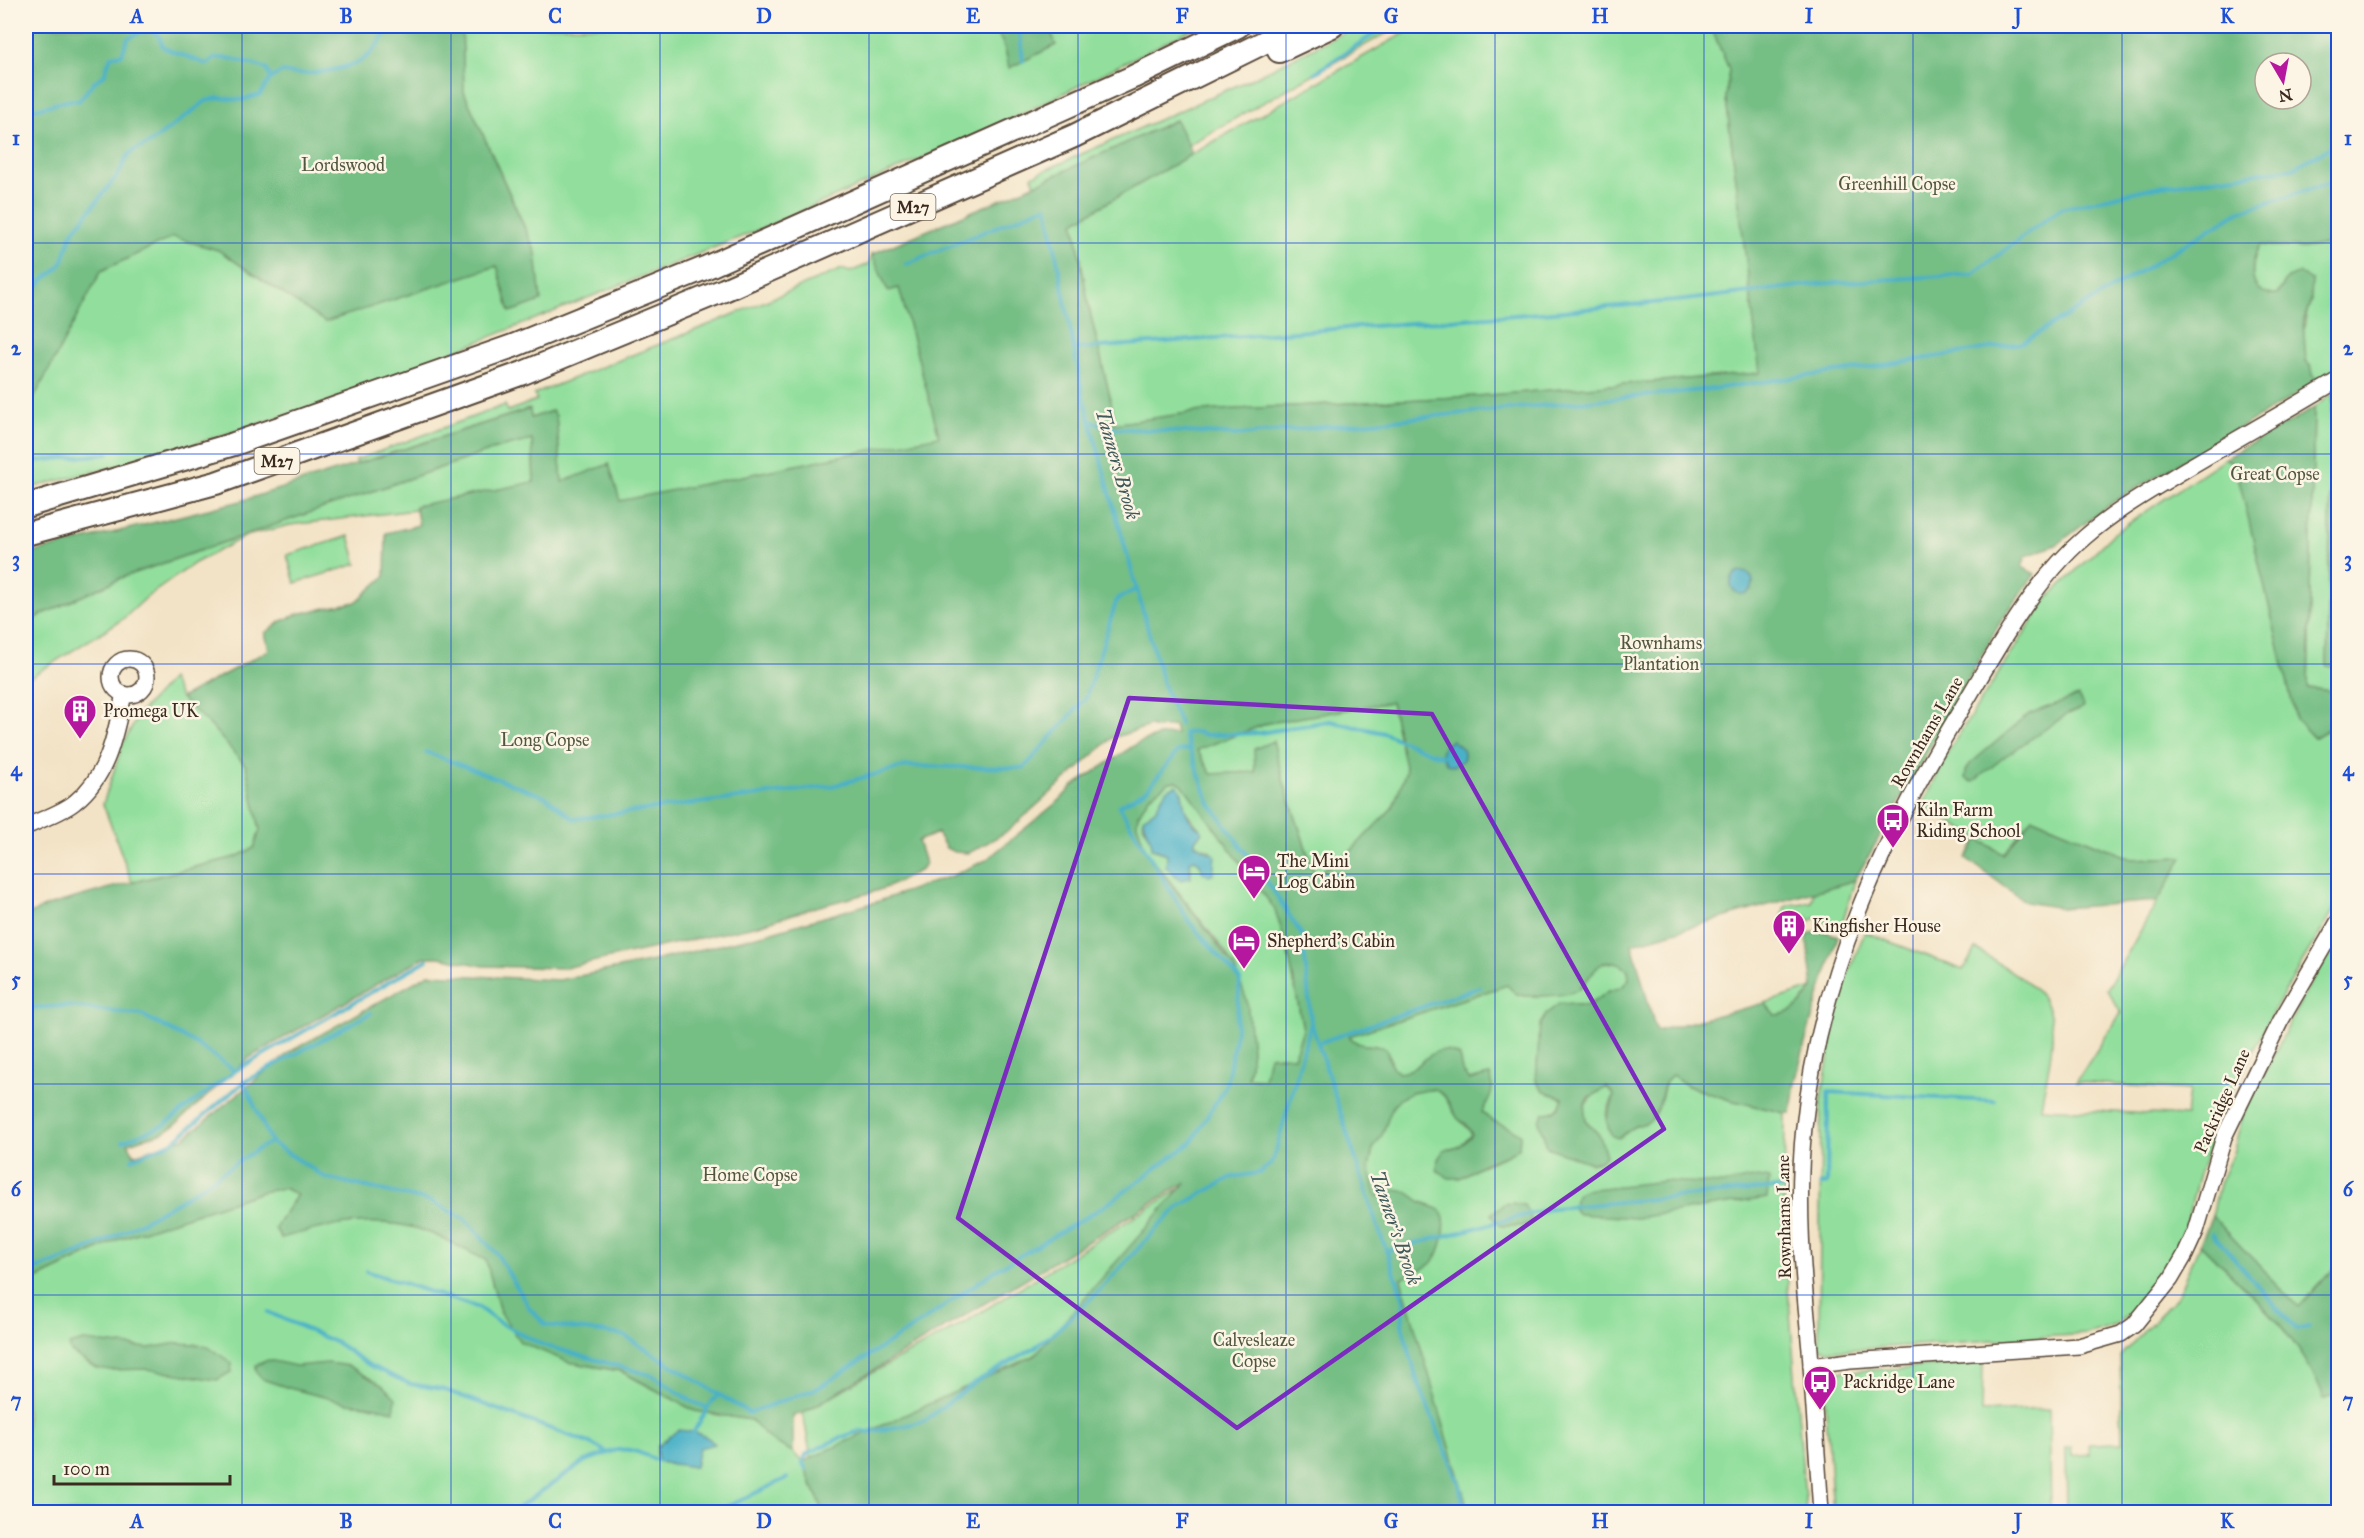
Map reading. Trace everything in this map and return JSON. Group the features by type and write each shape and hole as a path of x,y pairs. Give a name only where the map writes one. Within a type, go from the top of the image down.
{"highway":[{"name":"M27","path":"26,506 234,444 523,342 705,268 1122,82 1238,26"},
{"name":"M27","path":"1074,136 1297,26"},
{"name":"M27","path":"26,534 216,483 523,373 724,290 1074,136 1233,73 1332,26"}],"street":[{"name":"Rownhams Lane","path":"1821,1512 1801,1251 1803,1130 1811,1074 1826,1004 1846,940 1891,836 1925,770 2026,606 2069,551 2103,522 2149,491 2338,380"},
{"path":"26,826 74,803 93,786 106,762 124,694"},
{"name":"Packridge Lane","path":"1811,1366 1861,1360 2079,1346 2121,1334 2134,1325 2171,1279 2185,1256 2196,1231 2224,1137 2280,1022 2338,922"}],"highlighted area":[{"path":"1129,698 1432,714 1664,1129 1237,1428 958,1218"}],"green space":[{"name":"Lordswood","path":"26,26 462,26 464,92 536,253 541,301 510,312 497,266 325,322 218,250 173,237 101,271 26,413"},
{"path":"462,26 997,26 1009,68 1055,45 1049,26 1061,26 1063,31 1077,26 1198,26 1008,121 763,228 320,405 152,457 26,489 26,413 101,271 173,236 218,250 325,322 536,253 464,92"},
{"path":"997,26 1049,26 1056,45 1009,68"},
{"path":"1357,26 1399,26 1188,145 1175,120 1035,185 1032,176 1249,80"},
{"path":"1417,26 1713,26 1714,34 1729,69 1726,100 1761,373 1477,396 1202,411 1114,424 1111,401 1089,308 1074,221"},
{"path":"1713,26 2038,26 2080,29 2119,26 2338,26 2338,242 2304,248 2260,245 2254,261 2253,278 2260,291 2267,294 2277,294 2288,278 2300,273 2312,281 2311,300 2303,322 2306,361 2312,368 2313,376 2319,380 2336,370 2334,354 2338,332 2338,370 2115,501 2056,545 2026,556 2022,567 2035,574 2001,621 1855,880 1632,944 1656,1031 1765,1003 1775,1015 1793,1010 1813,988 1808,934 1820,930 1838,936 1809,1028 1795,1082 1791,1113 1730,1100 1688,1086 1672,1075 1665,1085 1656,1114 1652,1119 1618,1138 1612,1136 1607,1123 1614,1095 1607,1087 1588,1098 1584,1106 1586,1121 1600,1136 1606,1156 1599,1161 1591,1163 1547,1147 1539,1121 1543,1113 1556,1110 1563,1098 1543,1091 1536,1081 1540,1024 1547,1013 1560,1003 1587,1006 1609,991 1622,987 1629,979 1628,970 1610,962 1598,966 1577,990 1566,994 1522,995 1507,985 1349,1036 1362,1045 1386,1048 1392,1067 1399,1073 1416,1067 1434,1053 1441,1051 1449,1051 1460,1056 1462,1069 1469,1080 1490,1075 1492,1080 1492,1089 1482,1112 1490,1119 1520,1134 1519,1148 1508,1155 1483,1164 1460,1178 1449,1178 1437,1170 1438,1159 1444,1150 1460,1146 1472,1134 1466,1124 1458,1119 1444,1095 1434,1089 1411,1093 1399,1099 1393,1106 1382,1135 1373,1149 1369,1167 1377,1196 1395,1190 1407,1192 1421,1202 1441,1210 1444,1217 1443,1238 1434,1261 1401,1279 1469,1512 824,1512 802,1462 1034,1356 1186,1182 803,1413 793,1416 793,1452 770,1440 751,1420 695,1411 621,1371 568,1362 520,1342 500,1312 486,1260 434,1235 391,1224 354,1223 281,1238 275,1228 297,1195 284,1188 261,1192 119,1239 26,1284 26,916 47,906 236,857 254,848 260,830 246,766 210,725 181,698 269,650 265,633 280,622 297,614 356,602 385,576 386,533 419,525 415,506 534,482 532,440 495,449 123,577 26,622 26,554 241,501 530,409 531,418 552,411 556,416 562,482 609,464 620,501 939,436 899,288 888,291 872,254 1025,189 1176,120 1192,154 1074,222 1089,308 1111,401 1114,424 1202,411 1477,396 1760,373 1726,99 1729,69 1714,34","holes":["1391,702 1406,771 1393,807 1350,852 1315,875 1284,783 1273,741 1254,749 1255,772 1211,774 1197,750 1268,723","1150,726 1156,728 1174,726 1176,734 1158,736 1138,743 1073,786 1060,800 986,860 954,875 876,902 765,934 649,962 559,980 429,974 291,1051 184,1138 134,1155 128,1143 164,1132 175,1125 250,1057 424,957 439,957 484,966 564,968 759,925 873,892 921,870 925,863 918,841 937,833 946,848 954,852 969,853 1008,831 1112,738","1177,781 1182,784 1274,908 1279,921 1290,961 1303,1029 1294,1057 1269,1055 1264,1079 1248,1078 1252,1050 1247,1001 1234,966 1146,851 1137,824 1138,815 1149,797 1169,782"]},
{"path":"2338,242 2338,332 2334,354 2336,370 2319,380 2313,376 2303,343 2305,321 2311,300 2288,278 2277,294 2260,291 2253,278 2254,261 2260,245 2304,248"},
{"path":"872,254 888,291 899,287 940,436 620,501 562,482 556,416 552,411 531,418 529,409 356,464 356,460 505,405 508,411 537,400 534,394 842,269 850,272 869,264"},
{"name":"Great Copse","path":"2338,389 2338,667 2327,666 2333,393"},
{"path":"2333,393 2327,666 2338,667 2338,692 2308,688 2314,408"},
{"name":"Great Copse","path":"2314,408 2308,688 2338,692 2338,723 2314,738 2296,719 2236,467 2225,458"},
{"path":"532,439 534,482 415,506 415,510 290,525 246,536 195,563 147,597 123,619 26,680 26,622 123,577 495,449"},
{"path":"2225,458 2236,466 2296,719 2314,738 2338,723 2338,903 2276,1006 2227,1102 2199,1174 2186,1225 2170,1261 2140,1305 2115,1325 2087,1334 1827,1351 1819,1346 1821,1101 1839,996 1865,932 1963,970 1976,949 2012,972 2037,992 2049,1011 2052,1024 2051,1053 2041,1108 2186,1116 2189,1090 2076,1082 2121,1013 2107,989 2183,857 2132,859 2033,818 2003,854 1923,805 1950,748 2047,599 2113,534"},
{"path":"349,536 357,564 295,583 287,555"},
{"path":"171,679 181,698 210,725 246,766 260,830 254,848 236,857 132,882 103,804 123,743 140,713"},
{"path":"2078,696 2084,707 2066,715 2004,757 1973,782 1965,778 1970,764 2029,714"},
{"path":"1391,702 1406,771 1393,807 1350,852 1315,875 1284,783 1273,742 1255,772 1211,774 1197,750 1268,723"},
{"path":"1177,781 1182,784 1274,908 1284,935 1303,1029 1294,1057 1264,1079 1248,1079 1252,1050 1227,954 1146,851 1137,824 1138,815 1149,797 1169,782","holes":["1182,792 1183,808 1202,832 1195,840 1195,844 1211,851 1200,864 1195,859 1190,860 1191,870 1168,863 1167,854 1154,850 1150,836 1143,825 1143,818 1155,810 1163,795"]},
{"path":"2033,818 2132,859 2183,857 2158,901 2061,908 2026,902 1966,858 1978,839 2003,854"},
{"path":"1855,880 1841,927 1816,918 1809,921 1807,916 1782,921 1784,908 1789,905 1812,902 1815,891"},
{"path":"2338,940 2338,1264 2298,1308 2212,1216 2219,1184 2234,1151 2242,1117 2306,991"},
{"path":"1606,962 1620,964 1628,970 1629,979 1622,987 1609,991 1587,1006 1569,1003 1538,1037 1537,1063 1543,1091 1563,1098 1559,1108 1539,1121 1547,1147 1591,1163 1600,1136 1587,1121 1585,1115 1584,1109 1591,1098 1607,1087 1614,1095 1606,1115 1626,1133 1661,1099 1666,1080 1672,1075 1688,1086 1730,1100 1785,1113 1784,1210 1788,1288 1806,1512 1428,1512 1338,1156 1373,1149 1397,1101 1409,1094 1426,1090 1438,1091 1442,1094 1472,1134 1460,1146 1444,1150 1474,1169 1519,1148 1520,1135 1490,1119 1482,1112 1490,1075 1470,1080 1463,1074 1460,1066 1416,1067 1409,1072 1399,1073 1392,1067 1390,1056 1375,1045 1360,1044 1349,1036 1507,985 1517,994 1583,983 1596,967","holes":["1406,1192 1421,1202 1431,1205 1429,1265 1411,1274"]},
{"path":"1813,988 1793,1010 1782,1014 1775,1015 1765,1003"},
{"path":"1758,1177 1769,1179 1767,1198 1636,1218 1578,1214 1572,1207 1578,1193 1584,1190 1665,1181 1722,1184"},
{"path":"1184,1186 1034,1356 811,1458 803,1413 960,1325"},
{"path":"284,1188 297,1195 275,1228 281,1238 354,1223 391,1224 434,1235 486,1260 500,1312 568,1362 620,1371 695,1411 751,1420 770,1440 793,1452 802,1462 824,1512 26,1512 26,1284 119,1239 261,1192"},
{"path":"1504,1204 1524,1205 1531,1218 1530,1224 1501,1226 1491,1214"},
{"path":"2212,1216 2298,1307 2338,1264 2338,1393 2324,1399 2302,1354 2287,1334 2254,1297 2200,1244"},
{"path":"2200,1244 2254,1297 2287,1334 2302,1354 2324,1399 2338,1393 2338,1428 2331,1432 2338,1450 2338,1512 2067,1512 2066,1448 2071,1447 2072,1456 2089,1454 2088,1444 2122,1443 2120,1356 2176,1298"},
{"path":"84,1341 149,1348 178,1343 194,1344 208,1347 232,1363 231,1372 217,1380 147,1369 96,1368 71,1352 69,1345"},
{"path":"268,1360 296,1366 328,1363 349,1366 382,1385 396,1398 394,1411 347,1403 262,1379 256,1371 256,1365"},
{"path":"1983,1363 1982,1412 2049,1409 2051,1512 1833,1512 1824,1379 1836,1372"}],"water":[{"path":"1742,572 1750,575 1753,583 1750,591 1742,594 1734,591 1731,583 1734,575"},
{"path":"1452,740 1464,752 1463,760 1454,766 1447,764 1441,754 1443,748"},
{"path":"1177,785 1189,818 1202,832 1195,840 1195,844 1215,855 1213,874 1203,873 1200,864 1195,859 1190,861 1191,878 1181,880 1166,867 1167,854 1152,848 1143,818 1155,810 1166,790"},
{"path":"678,1430 703,1435 714,1444 699,1448 695,1467 662,1462 657,1457 658,1446"}],"waterway":[{"path":"26,301 34,289 62,263 72,233 120,172 126,158 134,150 149,144 206,101 218,98 241,100 260,95 271,78 282,72 301,74 325,71 357,62 372,52 389,28 395,26"},
{"name":"Tanners Brook","path":"1019,26 1023,61"},
{"path":"1315,73 1386,26"},
{"path":"26,103 34,109 71,100 79,101 93,83 104,75 111,56 122,54 128,38 141,32 152,31 159,36 163,47 206,64 216,58 228,58 266,69 271,78"},
{"path":"1074,349 1541,313 1685,300 1816,284 1973,274 2060,209 2155,187 2293,168 2338,143"},
{"path":"1090,420 1109,428 1241,435 1712,389 2022,343 2240,211 2330,183 2338,186"},
{"name":"Tanners Brook","path":"906,264 1047,206 1083,396 1164,687 1180,724"},
{"path":"26,462 108,454"},
{"path":"426,752 546,797 574,819 832,786 906,766 1024,768 1086,698 1117,599 1137,589"},
{"name":"Tanners Brook","path":"1442,756 1384,733 1330,721 1260,733 1206,735 1197,732 1184,733 1209,802 1277,896 1303,937 1311,1022 1404,1300 1402,1325 1417,1380 1459,1483 1465,1512"},
{"path":"244,1082 271,1142 326,1178 430,1201 465,1219 497,1254 530,1309 546,1325 623,1335 749,1413 818,1388 911,1329 999,1268 1103,1207 1192,1142 1226,1085 1235,1039 1240,980 1190,923 1119,806 1148,789 1178,751 1189,749"},
{"path":"123,1141 164,1125 235,1071 427,960"},
{"path":"1318,1043 1480,987"},
{"path":"26,1008 68,1006 142,1015 198,1045 235,1071"},
{"path":"132,1159 173,1142 244,1082 371,1013"},
{"path":"806,1470 802,1462 806,1455 840,1438 860,1431 869,1432 926,1420 974,1383 1034,1348 1056,1331 1097,1293 1180,1206 1232,1177 1259,1173 1270,1165 1274,1158 1311,1023"},
{"path":"1820,1185 1827,1183 1828,1092 1995,1101"},
{"path":"26,1272 91,1248 154,1216 271,1142"},
{"name":"Tanner's Brook","path":"1386,1251 1553,1208 1787,1187"},
{"path":"2212,1233 2296,1329 2309,1326"},
{"path":"366,1271 479,1308 498,1322 543,1345 654,1376 691,1401 708,1408"},
{"path":"268,1312 337,1343 369,1365 410,1384 442,1389 592,1444 608,1453 622,1449 659,1461"},
{"path":"693,1433 712,1401 719,1395"},
{"path":"512,1512 585,1461 608,1453"},
{"path":"716,1512 787,1478"}],"place":[{"name":"Promega UK","path":"80,740"},
{"name":"Kiln Farm Riding School","path":"1893,849"},
{"name":"The Mini Log Cabin","path":"1254,900"},
{"name":"Kingfisher House","path":"1789,955"},
{"name":"Shepherd's Cabin","path":"1244,970"},
{"name":"Packridge Lane","path":"1820,1411"}],"park label":[{"name":"Greenhill Copse","path":"1897,184"},
{"name":"Rownhams Plantation","path":"1661,653"},
{"name":"Long Copse","path":"545,740"},
{"name":"Home Copse","path":"750,1175"},
{"name":"Calvesleaze Copse","path":"1254,1350"}]}
